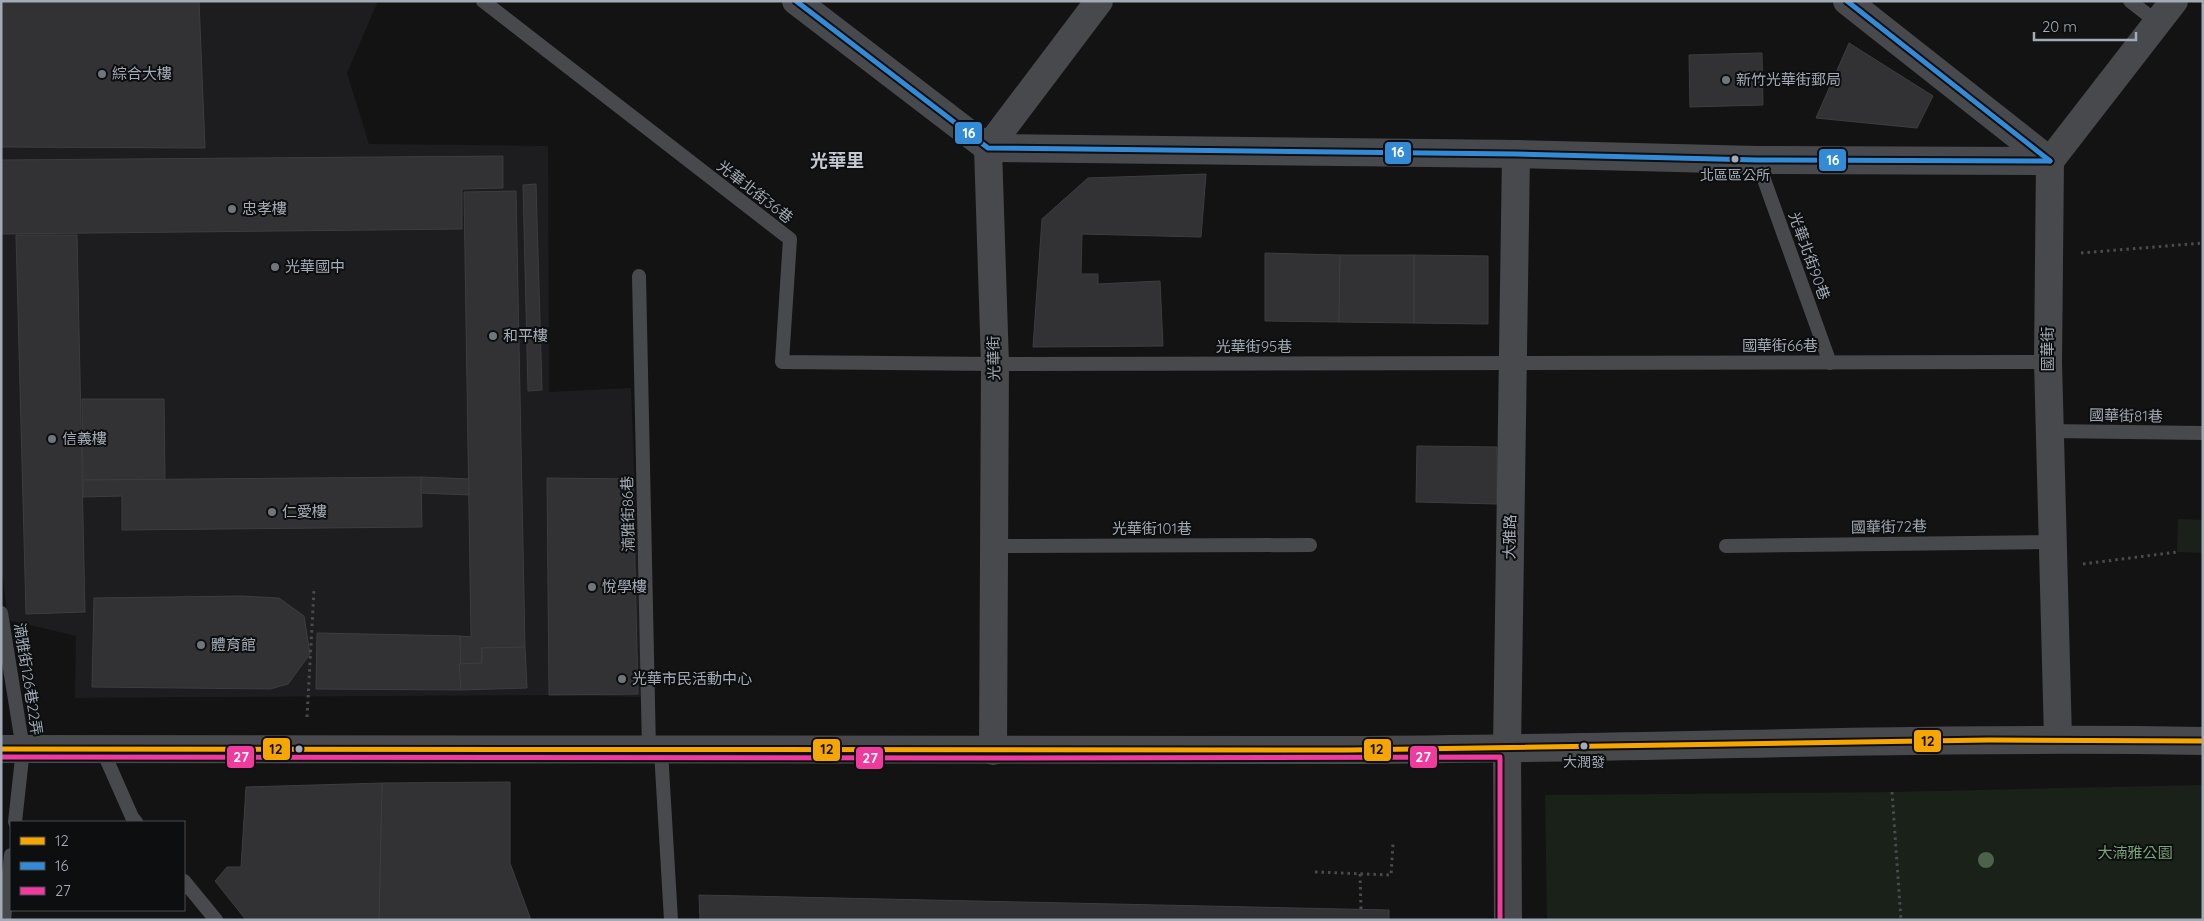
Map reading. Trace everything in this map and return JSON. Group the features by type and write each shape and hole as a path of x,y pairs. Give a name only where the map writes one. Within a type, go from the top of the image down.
{"street":[{"path":"796,1 988,148 1516,154 1757,160 2050,160"},
{"path":"1847,1 2050,160"},
{"path":"2050,160 2174,1"},
{"path":"988,148 1089,5"},
{"name":"光華街","path":"988,148 995,364 993,751"},
{"name":"大雅路","path":"1508,920 1507,749 1516,154"},
{"name":"國華街","path":"2050,160 2048,362 2058,738"},
{"path":"12,749 993,751 1507,749 2058,738 2203,741"}],"lane":[{"name":"光華北街36巷","path":"483,1 790,239 782,362 995,364"},
{"path":"2130,1 2157,22"},
{"name":"光華北街90巷","path":"1757,160 1830,363"},
{"name":"湳雅街86巷","path":"639,276 655,751 670,919"},
{"name":"國華街66巷","path":"1512,363 2048,362"},
{"name":"光華街95巷","path":"995,364 1512,363"},
{"name":"國華街81巷","path":"2049,431 2203,433"},
{"name":"光華街101巷","path":"994,546 1310,545"},
{"name":"國華街72巷","path":"1726,546 2053,555"},
{"name":"湳雅街126巷22弄","path":"1,613 12,749 15,821"},
{"path":"102,750 135,821"},
{"path":"4,920 10,864"},
{"path":"185,881 214,919"}],"path":[{"path":"2049,255 2203,243"},
{"path":"2053,555 2177,552"},
{"path":"309,750 307,722 314,590"},
{"path":"1892,792 1900,920"},
{"path":"1315,872 1391,875 1393,844"},
{"path":"1360,874 1361,909"}],"shaded area":[{"name":"光華國中","path":"1,1 378,1 347,73 369,144 548,146 549,392 631,388 643,697 549,695 75,698 76,636 8,620 1,563"}],"green space":[{"path":"2178,519 2203,520 2203,553 2177,552"},
{"name":"大湳雅公園","path":"2203,785 2203,920 1547,920 1545,795 1892,792"}],"building":[{"name":"綜合大樓","path":"1,1 199,1 205,148 1,147"},
{"path":"1849,43 1933,96 1917,128 1816,118"},
{"name":"新竹光華街郵局","path":"1762,53 1763,105 1690,107 1689,55"},
{"name":"忠孝樓","path":"503,156 503,188 462,189 462,229 1,234 1,160"},
{"path":"1206,174 1201,237 1082,234 1081,274 1098,274 1098,284 1160,281 1163,346 1033,347 1042,219 1088,178"},
{"path":"536,184 542,390 528,391 523,185"},
{"name":"和平樓","path":"516,191 525,647 482,648 482,663 459,664 460,636 471,637 464,192"},
{"name":"信義樓","path":"16,235 77,235 85,612 26,614"},
{"path":"1265,253 1340,255 1339,322 1265,321"},
{"path":"1340,255 1414,255 1414,323 1339,322"},
{"path":"1414,255 1488,256 1488,324 1414,323"},
{"path":"82,399 164,399 165,480 83,480"},
{"path":"1417,446 1497,447 1497,504 1416,502"},
{"name":"仁愛樓","path":"421,477 422,527 122,530 122,496 83,497 83,480"},
{"path":"421,477 469,479 469,495 421,493"},
{"name":"悅學樓","path":"547,478 633,479 638,694 549,695"},
{"name":"體育館","path":"241,596 279,598 304,616 310,654 288,684 270,689 92,687 94,598"},
{"path":"317,633 460,636 461,690 316,689"},
{"path":"525,647 527,688 461,690 459,664 482,663 482,648"},
{"path":"510,782 510,863 531,920 379,920 382,783"},
{"path":"382,783 379,920 246,920 215,881 227,867 241,867 246,787"},
{"path":"699,895 1389,910 1389,920 700,920"}],"transit line":[{"name":"16","path":"796,1 988,148 1516,154 1757,160 2050,161"},
{"name":"16","path":"1847,1 2050,161"},
{"name":"12","path":"1,749 1349,750 1989,740 2203,741"},
{"name":"27","path":"1,757 1500,757 1500,920"}],"place":[{"name":"綜合大樓","path":"102,74"},
{"name":"新竹光華街郵局","path":"1726,80"},
{"name":"北區區公所","path":"1735,159"},
{"name":"忠孝樓","path":"232,209"},
{"name":"光華國中","path":"275,267"},
{"name":"和平樓","path":"493,336"},
{"name":"信義樓","path":"52,439"},
{"name":"仁愛樓","path":"272,512"},
{"name":"悅學樓","path":"592,587"},
{"name":"體育館","path":"201,645"},
{"name":"光華市民活動中心","path":"622,679"},
{"name":"大潤發","path":"1584,746"}],"district":[{"name":"光華里","path":"837,161"}]}
